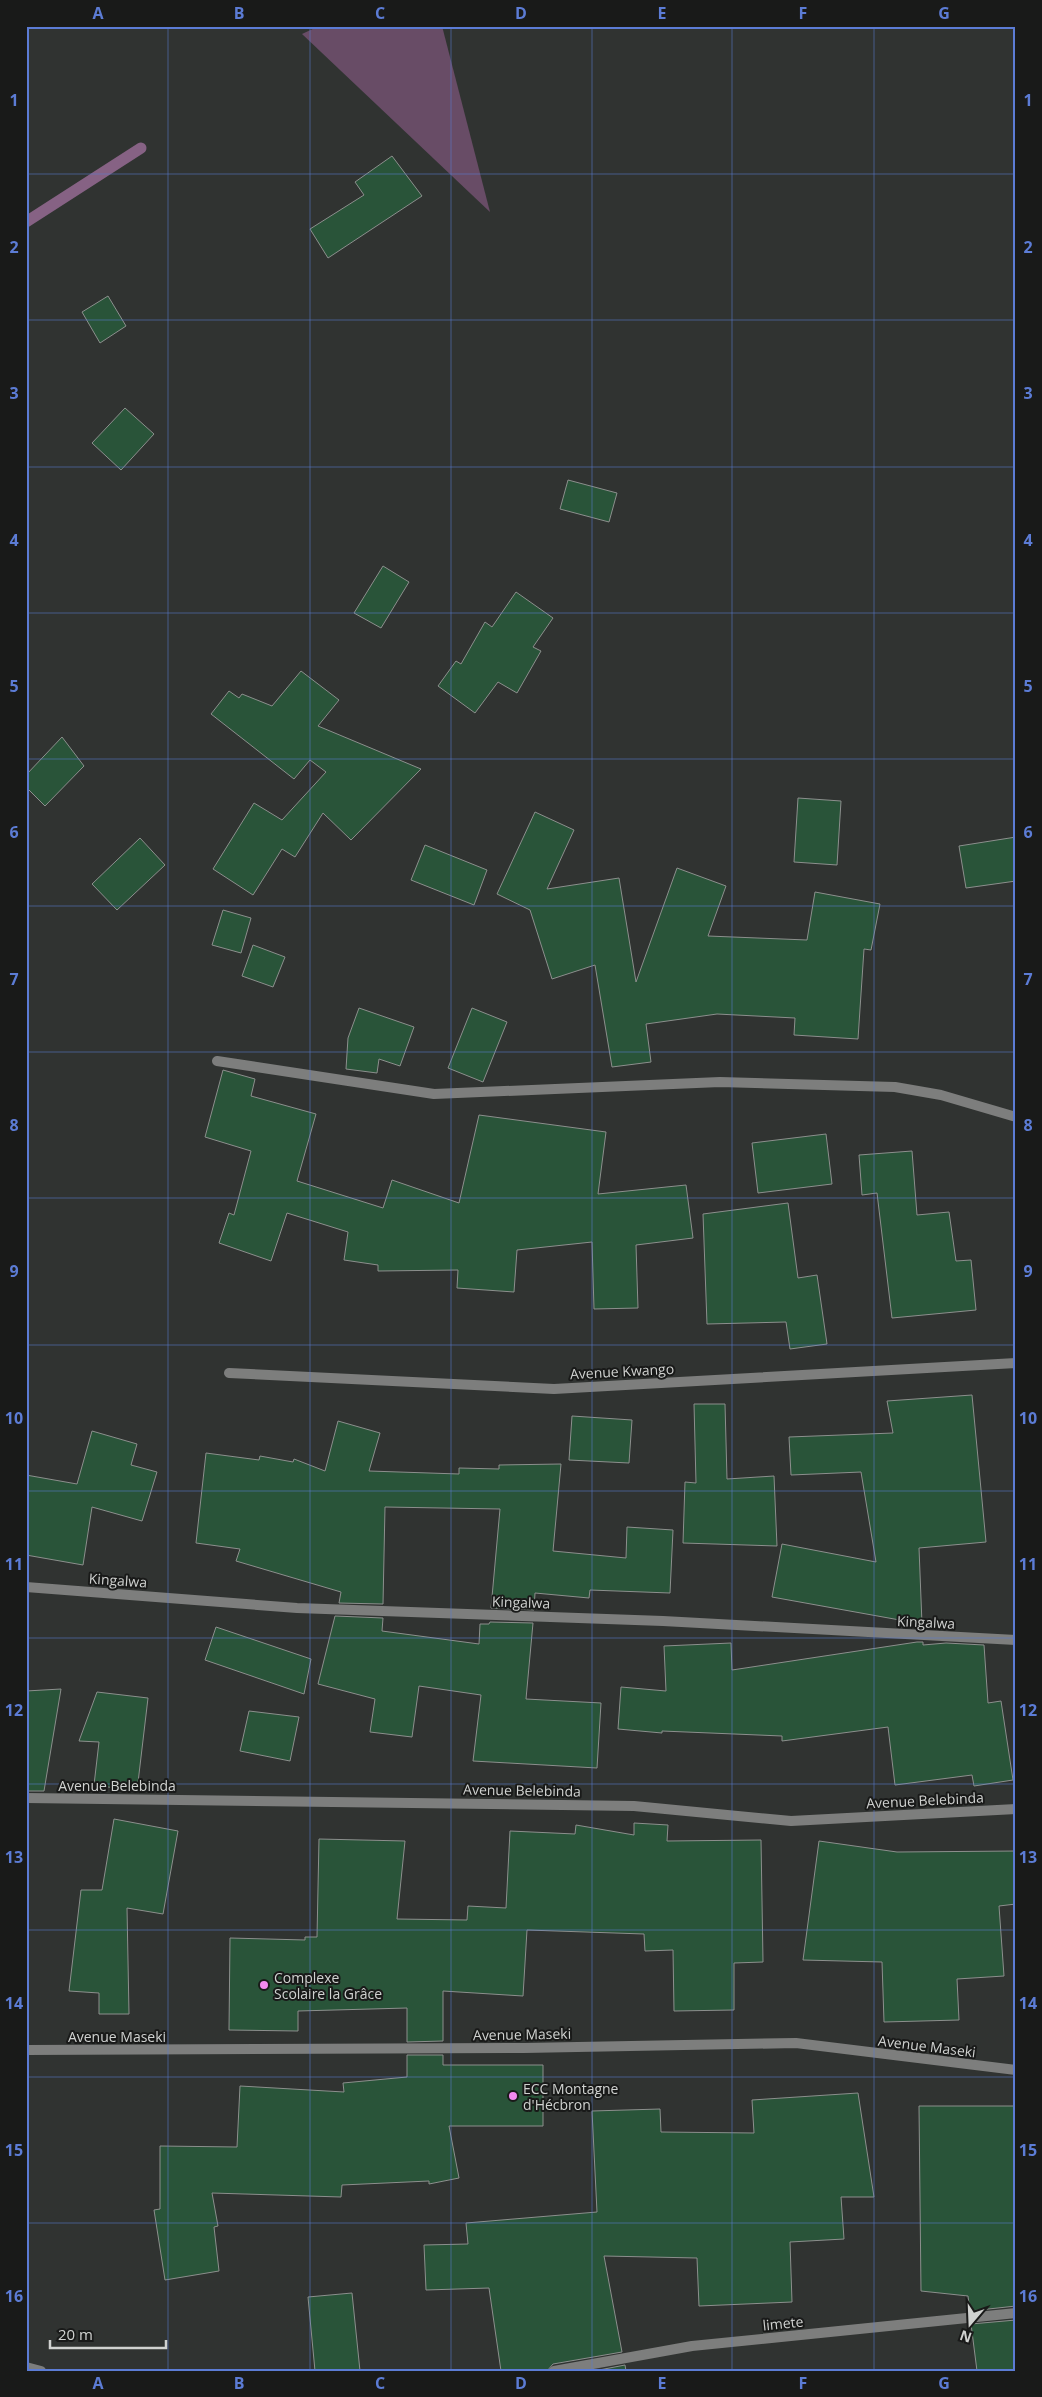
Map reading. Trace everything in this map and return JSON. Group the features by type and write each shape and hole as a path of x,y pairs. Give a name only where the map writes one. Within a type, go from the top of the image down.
{"street":[{"path":"217,1061 434,1094 720,1082 895,1087 940,1095 1016,1117"},
{"name":"Avenue Kwango","path":"229,1372 554,1389 1016,1363"},
{"name":"Kingalwa","path":"26,1587 297,1608 663,1621 1016,1640"},
{"name":"Avenue Belebinda","path":"26,1798 634,1806 791,1821 1016,1809"},
{"name":"Avenue Maseki","path":"26,2050 524,2048 796,2044 1016,2070"},
{"name":"limete","path":"554,2371 692,2346 1016,2313"},
{"path":"26,2367 41,2371"}],"shaded area":[{"path":"319,26 442,26 490,212 302,34"}],"building":[{"path":"392,156 422,196 328,258 310,229 364,195 355,182"},
{"path":"108,296 126,326 100,343 82,312"},
{"path":"125,408 154,434 121,470 92,443"},
{"path":"568,480 617,493 609,522 560,509"},
{"path":"383,566 409,582 381,628 354,613"},
{"path":"516,592 553,618 533,647 541,651 517,693 498,682 475,713 438,686 456,661 461,664 485,622 492,627"},
{"path":"301,671 339,700 318,726 421,769 351,840 323,813 295,857 282,849 253,895 213,869 254,803 282,820 326,772 310,760 294,779 211,714 229,691 239,698 242,694 272,706"},
{"path":"62,737 84,766 45,806 26,787 26,775"},
{"path":"798,798 841,801 837,865 794,862"},
{"path":"535,812 574,830 547,889 619,878 636,982 677,868 726,886 708,936 807,940 815,892 880,904 871,950 864,949 858,1039 794,1035 795,1018 717,1014 646,1024 651,1062 612,1067 595,965 552,979 530,910 497,894"},
{"path":"1016,837 1016,881 966,888 959,846"},
{"path":"140,838 165,865 117,910 92,884"},
{"path":"425,845 487,870 474,905 411,880"},
{"path":"223,910 251,918 241,953 212,945"},
{"path":"253,945 285,957 273,987 242,976"},
{"path":"359,1008 414,1027 400,1066 379,1059 377,1073 346,1069 348,1038"},
{"path":"472,1008 507,1022 483,1082 448,1068"},
{"path":"223,1070 255,1079 251,1096 316,1114 297,1181 383,1208 392,1180 459,1203 479,1115 606,1132 598,1194 686,1185 693,1238 636,1245 638,1308 594,1309 592,1242 517,1250 514,1292 457,1288 458,1270 378,1271 378,1265 344,1260 348,1232 287,1213 271,1261 219,1243 229,1213 234,1215 251,1151 205,1137"},
{"path":"826,1134 832,1184 758,1193 752,1143"},
{"path":"912,1151 917,1215 949,1212 956,1261 971,1260 976,1310 892,1318 877,1193 862,1195 859,1155"},
{"path":"788,1203 798,1278 817,1275 827,1344 790,1349 786,1322 707,1324 703,1214"},
{"path":"972,1395 986,1542 919,1548 922,1624 772,1597 782,1544 876,1562 861,1472 791,1475 789,1437 893,1433 887,1401"},
{"path":"694,1404 725,1404 727,1479 774,1476 777,1546 683,1543 685,1482 696,1483"},
{"path":"572,1416 632,1420 629,1463 569,1460"},
{"path":"338,1421 380,1433 369,1471 459,1474 459,1468 499,1469 499,1465 561,1464 553,1551 626,1558 627,1527 673,1530 670,1593 590,1590 589,1598 535,1593 534,1610 491,1608 500,1509 385,1507 383,1604 339,1603 341,1592 236,1561 240,1549 196,1543 206,1453 259,1460 260,1456 293,1462 294,1459 325,1471"},
{"path":"92,1431 137,1444 131,1465 157,1472 142,1521 92,1507 83,1565 26,1555 26,1475 77,1484"},
{"path":"335,1616 383,1618 382,1631 479,1644 480,1624 489,1624 490,1622 533,1623 526,1699 601,1703 597,1768 473,1761 481,1695 419,1686 412,1737 370,1732 375,1699 318,1684"},
{"path":"216,1627 311,1659 304,1694 205,1660"},
{"path":"923,1642 923,1645 946,1643 984,1645 988,1703 1001,1701 1013,1780 974,1786 972,1775 895,1785 888,1727 782,1741 782,1736 662,1731 662,1733 618,1729 621,1687 666,1691 664,1646 731,1643 732,1670"},
{"path":"61,1689 44,1791 26,1791 26,1691"},
{"path":"97,1692 148,1698 137,1791 94,1785 99,1742 79,1741"},
{"path":"249,1711 299,1717 290,1761 240,1751"},
{"path":"114,1819 178,1831 163,1914 127,1908 129,2014 99,2014 99,1993 69,1991 81,1890 102,1890"},
{"path":"634,1823 668,1825 667,1841 761,1840 763,1962 734,1963 734,2010 674,2011 673,1950 645,1951 644,1934 527,1930 523,1996 443,1991 443,2041 407,2042 407,2008 298,2011 298,2031 229,2030 230,1938 305,1940 305,1937 317,1937 319,1839 405,1841 397,1919 467,1920 468,1906 506,1908 510,1831 575,1834 576,1825 634,1835"},
{"path":"819,1841 897,1852 1016,1851 1016,1904 999,1906 1004,1976 957,1979 959,2020 884,2022 882,1962 803,1960"},
{"path":"407,2055 443,2055 443,2065 543,2065 543,2126 449,2126 459,2178 429,2184 429,2181 342,2185 341,2197 212,2193 218,2226 214,2227 219,2271 165,2280 154,2210 160,2209 160,2146 237,2147 240,2086 344,2092 343,2083 407,2077"},
{"path":"858,2093 874,2197 841,2197 844,2239 790,2242 792,2302 699,2306 697,2258 604,2256 622,2352 553,2364 547,2371 501,2371 489,2288 426,2290 424,2245 468,2244 466,2223 597,2212 592,2111 660,2109 661,2132 754,2133 752,2100"},
{"path":"919,2106 1016,2106 1016,2306 970,2311 968,2296 921,2291"},
{"path":"352,2293 360,2371 315,2371 308,2297"},
{"path":"1016,2320 1016,2371 977,2371 971,2324"},
{"path":"625,2365 626,2371 594,2371"}],"waterway":[{"path":"26,222 141,148"}],"place":[{"name":"Complexe Scolaire la Grâce","path":"264,1985"},
{"name":"ECC Montagne d'Hécbron","path":"513,2096"}]}
